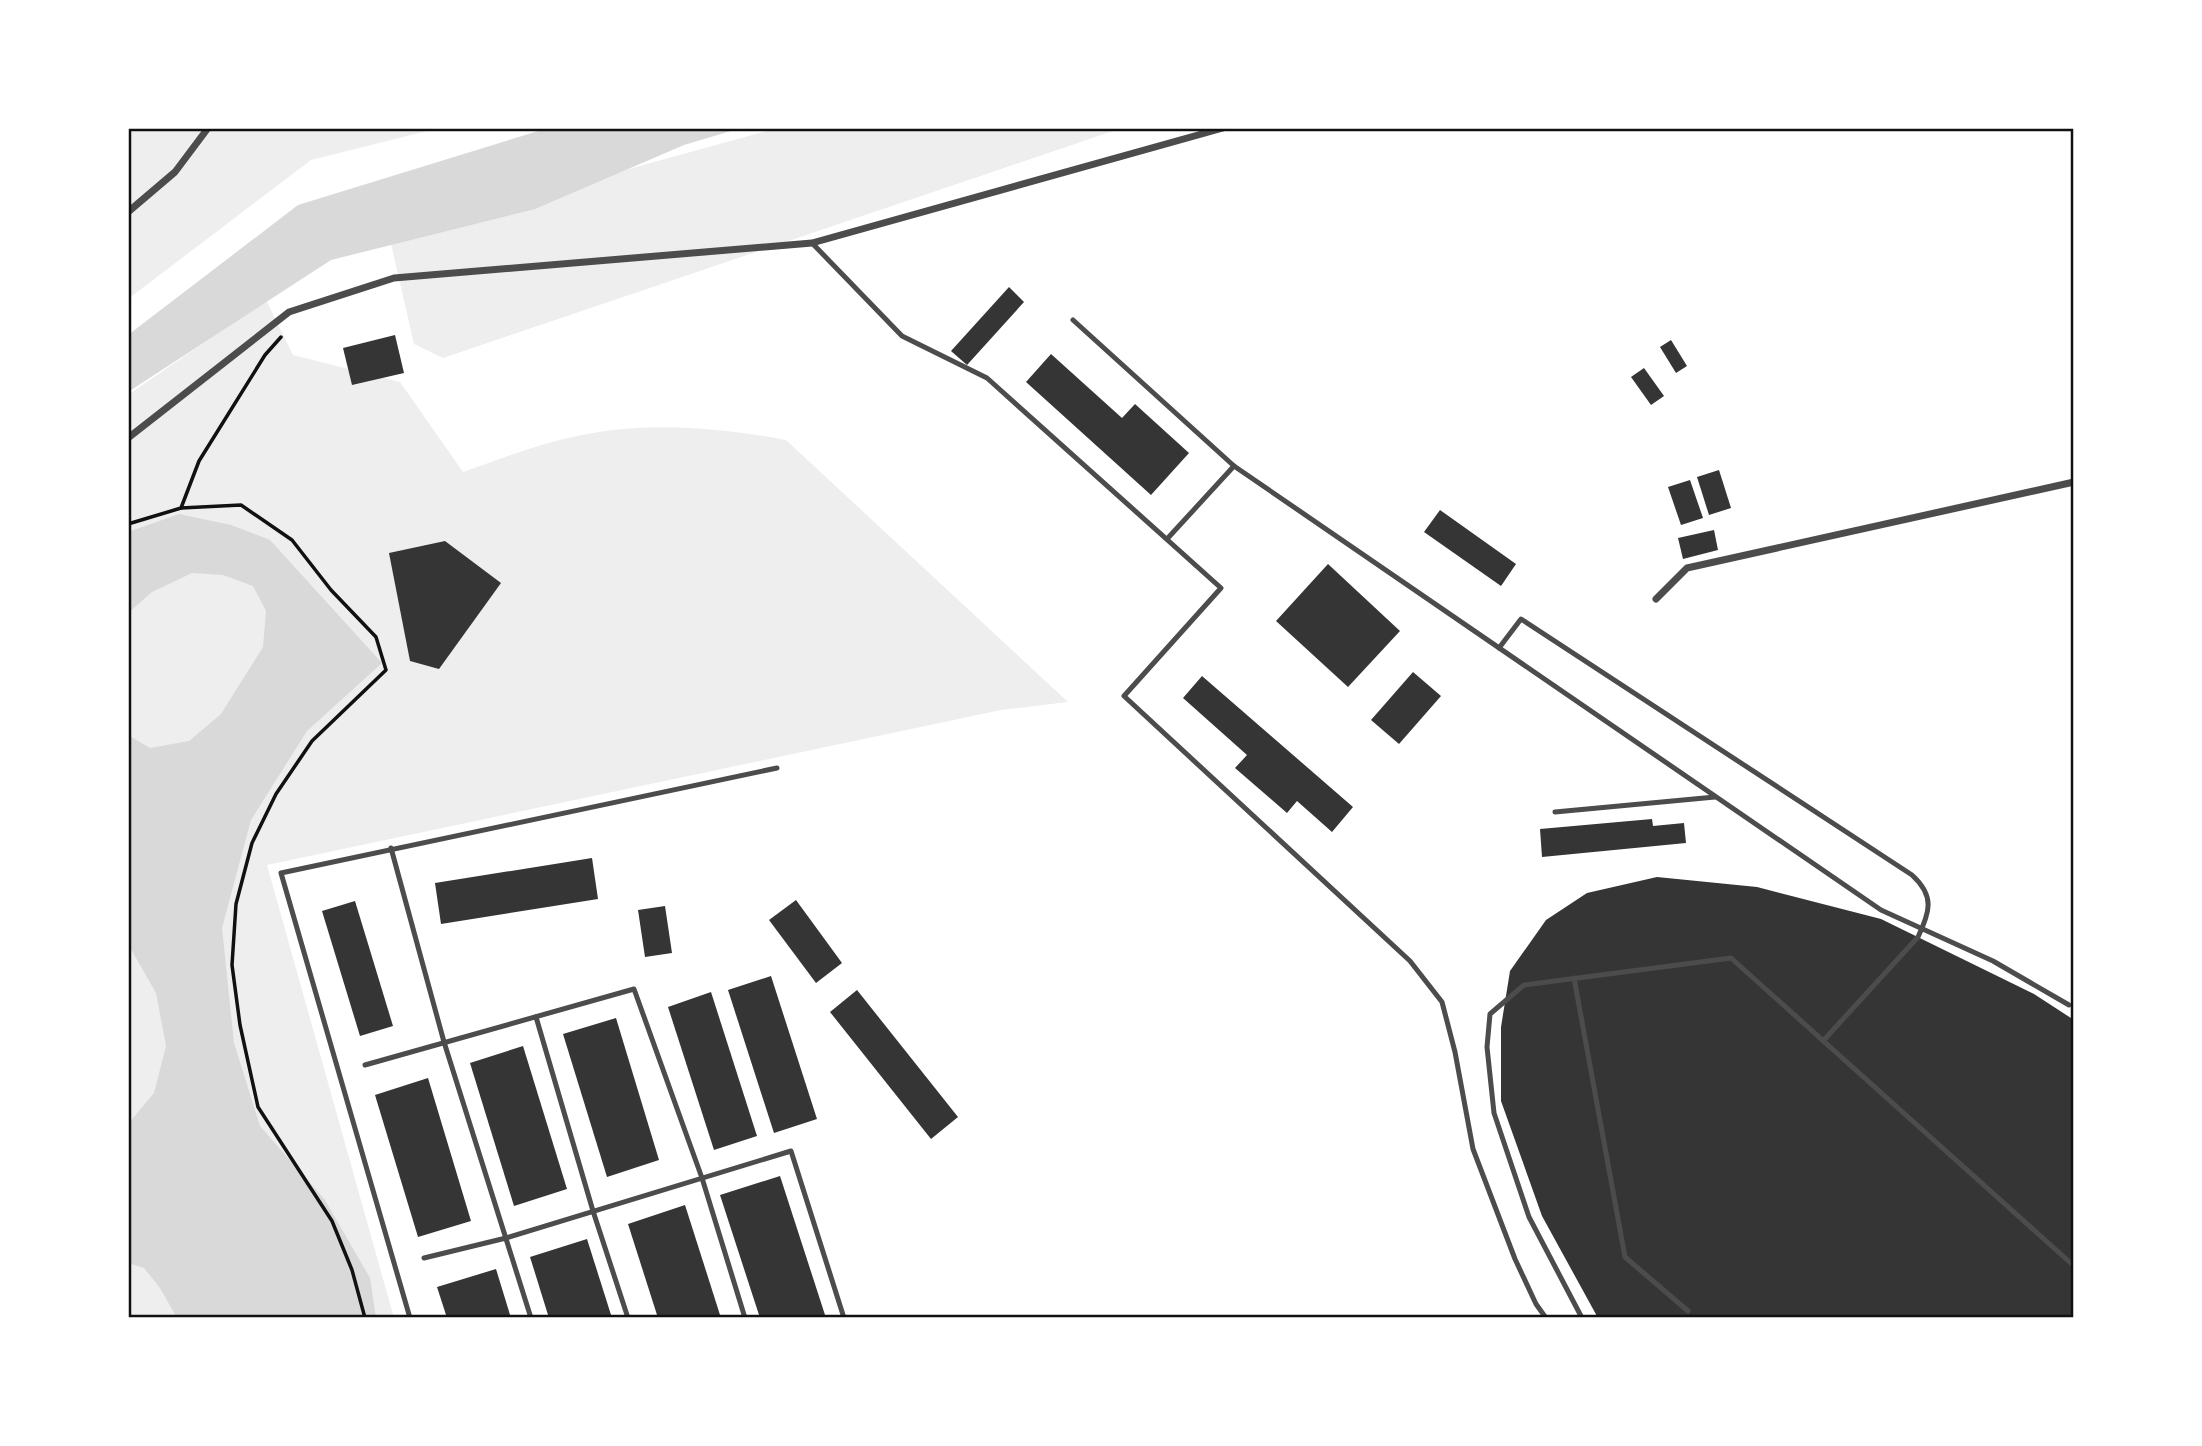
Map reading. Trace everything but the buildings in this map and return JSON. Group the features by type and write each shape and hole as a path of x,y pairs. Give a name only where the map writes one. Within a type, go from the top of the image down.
{"street":[{"path":"128,212 175,172 208,128"},
{"path":"128,438 289,312 394,278 812,243 1223,128"},
{"path":"1656,599 1686,568 2074,482"}],"lane":[{"path":"812,243 902,336 987,378 1221,588 1124,695 1410,961 1442,1002 1455,1052 1473,1149 1515,1259 1536,1304 1546,1318"},
{"path":"1073,320 1234,466 1499,648 1881,910 1993,961 2069,1004"},
{"path":"1167,539 1234,466"},
{"path":"1499,648 1521,619 1912,875 1926,892 1929,905 1927,918 1913,945 1823,1041"},
{"path":"410,1318 281,873 777,768"},
{"path":"1555,813 1716,797"},
{"path":"391,848 444,1042 531,1318"},
{"path":"1582,1318 1530,1217 1494,1113 1487,1047 1490,1014 1524,985 1731,958 2074,1266"},
{"path":"1574,978 1625,1257 1688,1311"},
{"path":"365,1065 634,989 702,1178 745,1318"},
{"path":"536,1017 593,1212 628,1318"},
{"path":"424,1258 506,1238 791,1150 845,1318"}],"path":[{"path":"128,524 181,508 199,461 265,355 282,335"}],"shaded area":[{"path":"128,128 439,128 311,160 128,299"},
{"path":"548,128 741,128 684,145 535,209 331,260 128,392 128,335 298,205"},
{"path":"778,128 1122,128 443,358 414,344 389,235"},
{"path":"266,300 293,355 400,382 463,472 562,439 629,428 708,429 786,440 1068,702 1001,710 267,865 394,1318 128,1318 128,395"},
{"path":"179,514 231,525 270,540 382,663 307,731 251,820 222,928 234,1043 260,1126 325,1200 370,1278 376,1318 177,1318 160,1288 144,1268 128,1263 128,1124 154,1093 166,1046 156,993 128,944 128,735 150,748 189,741 221,714 263,647 266,611 253,586 223,575 192,573 152,592 128,613 128,532"}]}
